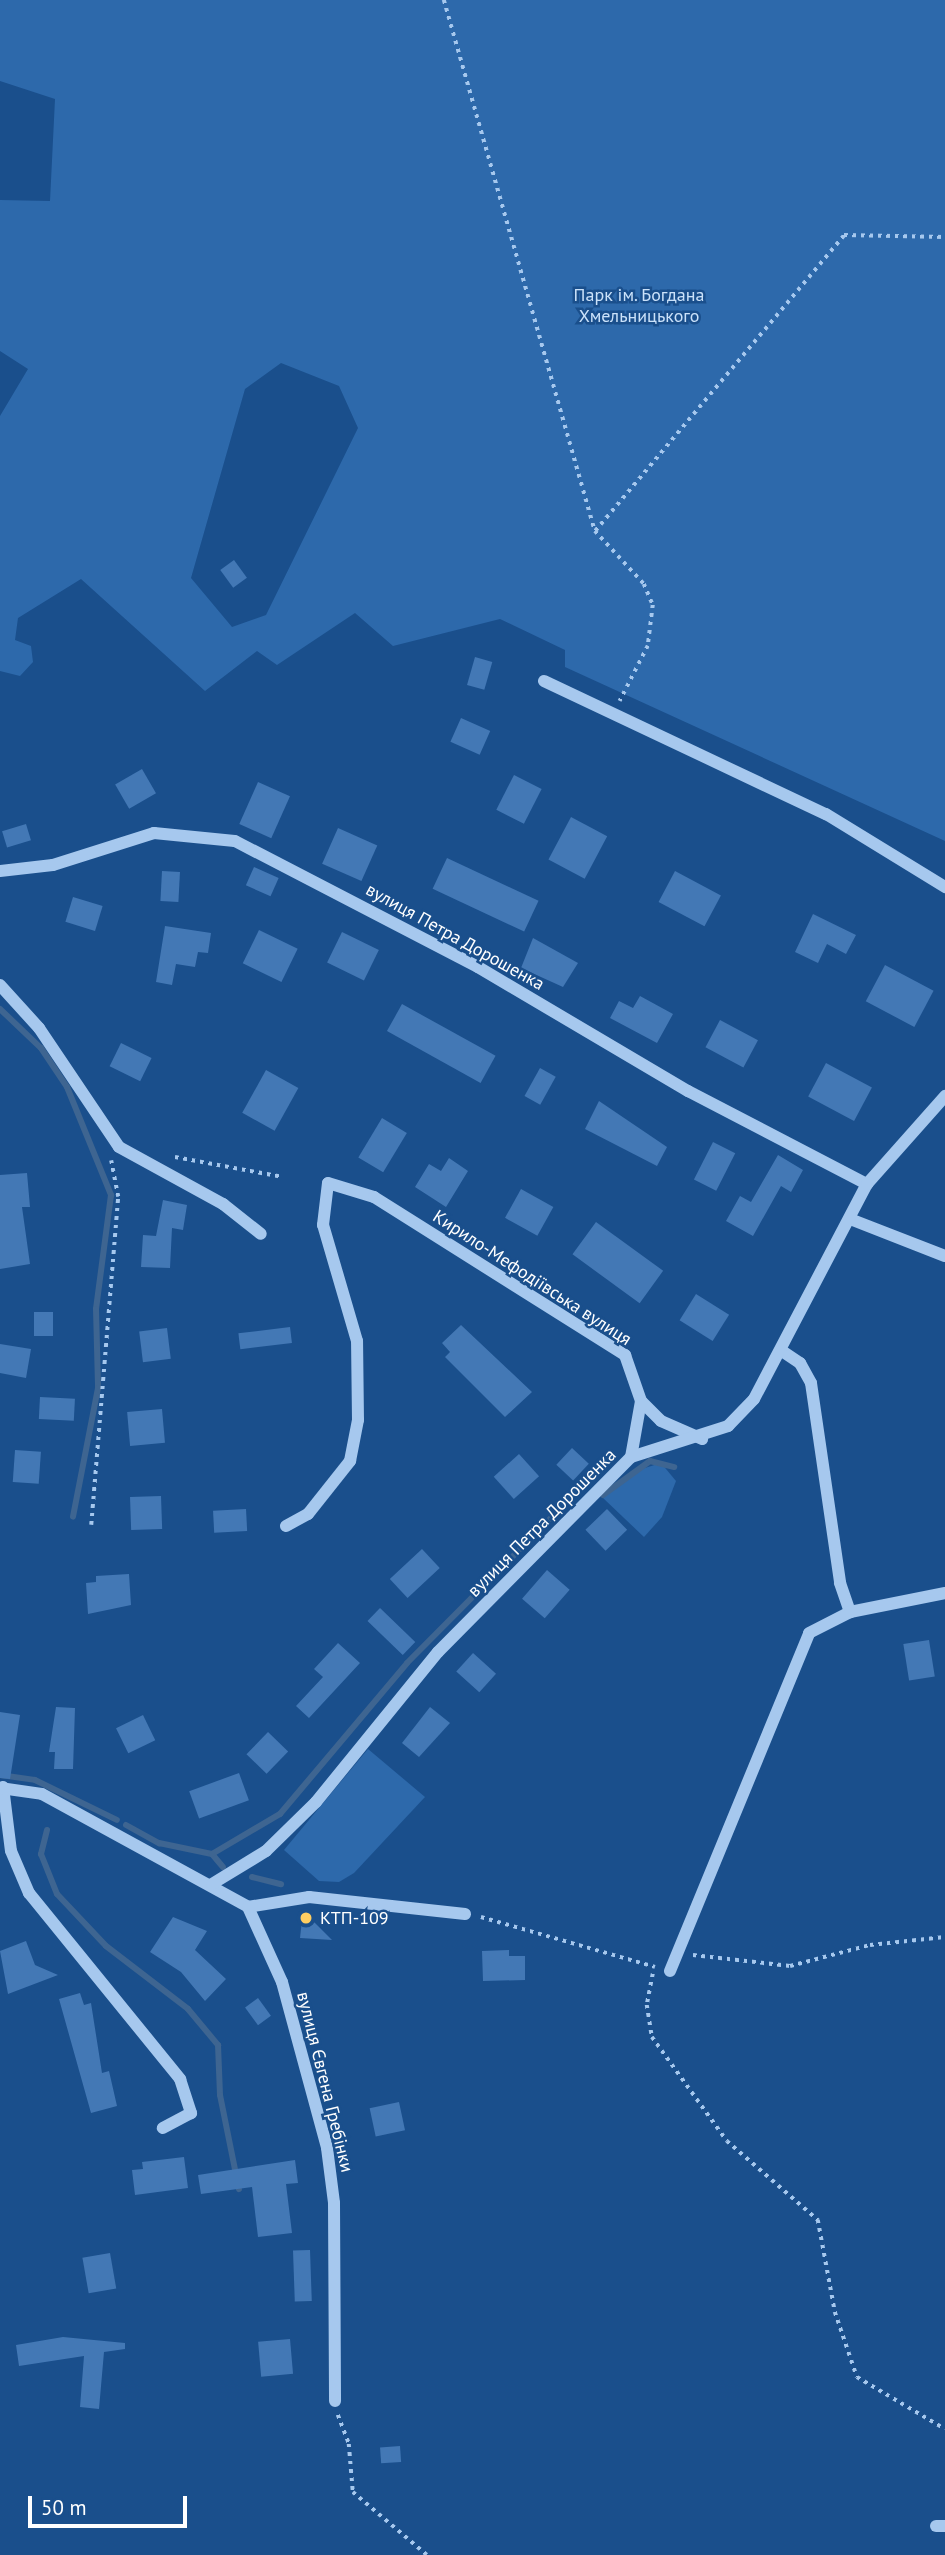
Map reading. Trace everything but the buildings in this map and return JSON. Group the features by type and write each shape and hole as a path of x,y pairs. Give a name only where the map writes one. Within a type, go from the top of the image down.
{"street":[{"path":"544,681 826,814 945,887"},
{"name":"вулиця Петра Дорошенка","path":"0,871 53,865 154,833 235,841 478,967 688,1091 867,1184"},
{"path":"0,985 39,1028 106,1133 139,1163 184,1181 261,1234"},
{"name":"вулиця Петра Дорошенка","path":"212,1884 266,1851 316,1802 438,1652 631,1457 702,1438 728,1426 754,1399 782,1351 867,1184 945,1096"},
{"name":"Кирило-Мефодіївська вулиця","path":"286,1526 308,1514 350,1461 358,1420 357,1341 323,1225 328,1183 374,1197 625,1355 641,1401 631,1457"},
{"path":"850,1219 945,1256"},
{"path":"782,1351 800,1363 811,1383 850,1612"},
{"path":"641,1401 661,1420 702,1438"},
{"path":"670,1971 795,1656 818,1626 850,1612 945,1593"},
{"path":"163,2128 191,2113 180,2079 29,1893 10,1851 2,1787 42,1794 212,1884 248,1907 309,1897 465,1914"},
{"name":"вулиця Євгена Гребінки","path":"248,1907 282,1982 327,2148 334,2203 335,2401"}],"path":[{"path":"443,0 595,531 644,584 653,605 648,646 613,713"},
{"path":"595,531 844,235 945,237"},
{"path":"90,1525 118,1197 106,1133"},
{"path":"160,1154 283,1177"},
{"path":"465,1914 525,1924 670,1971"},
{"path":"678,1951 716,1962 790,1966 870,1945 945,1937"},
{"path":"654,1966 647,2005 652,2037 727,2141 818,2220 835,2312 857,2376 945,2429"},
{"path":"335,2401 349,2444 353,2492 427,2555"}],"green space":[{"name":"Парк ім. Богдана Хмельницького","path":"0,0 945,0 945,841 565,667 565,650 500,619 393,646 355,613 277,665 257,651 205,691 81,579 18,618 15,640 31,646 33,662 20,676 0,671 0,416 28,369 0,351 0,200 50,201 55,99 0,81","holes":["281,363 339,386 358,428 266,615 232,627 191,578 245,389"]},
{"path":"661,1463 676,1481 662,1517 644,1537 603,1498 635,1471"},
{"path":"368,1749 425,1797 354,1873 339,1882 319,1881 284,1850"}],"waterway":[{"path":"0,1009 41,1048 67,1087 111,1195 96,1309 98,1388 73,1517"},
{"path":"603,1495 650,1461 674,1467"},
{"path":"212,1854 280,1814 407,1663 579,1490"},
{"path":"0,1775 35,1780 117,1820"},
{"path":"126,1825 159,1843 212,1854 223,1867"},
{"path":"47,1830 41,1854 57,1894 106,1946 188,2009 218,2045 220,2095 239,2189"},
{"path":"252,1877 281,1884"}],"place":[{"name":"КТП-109","path":"306,1918"}]}
